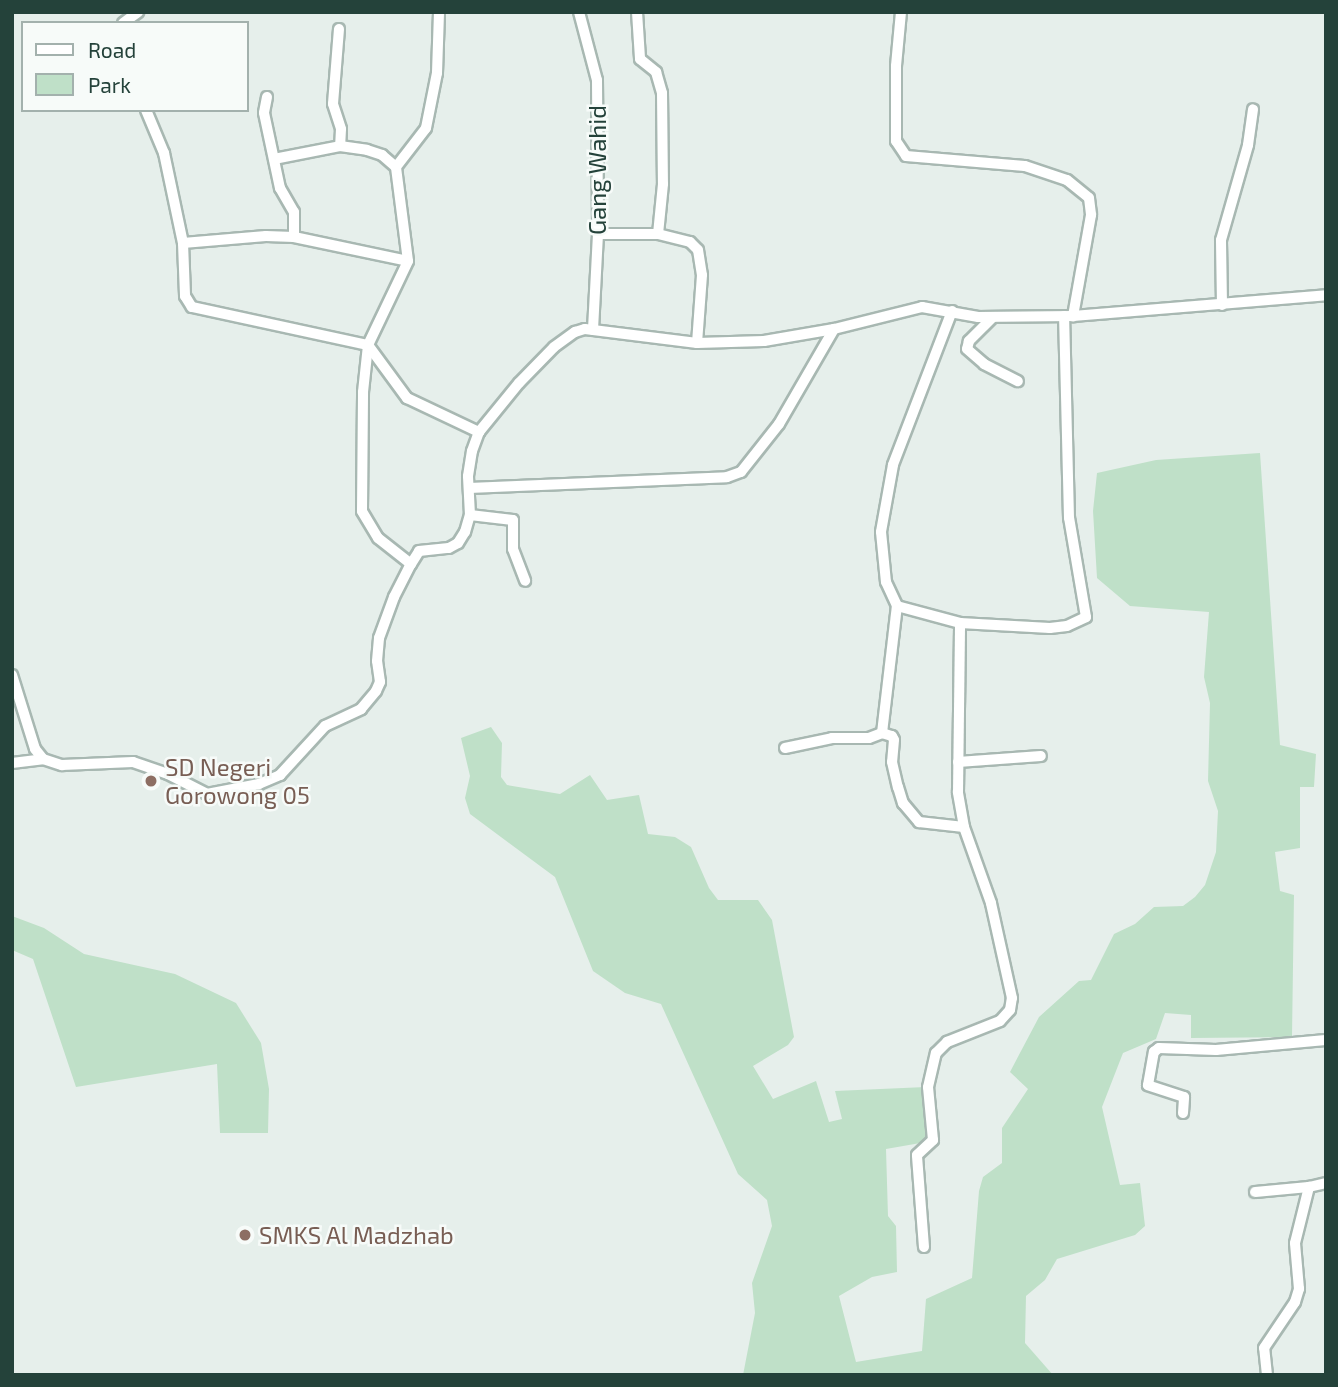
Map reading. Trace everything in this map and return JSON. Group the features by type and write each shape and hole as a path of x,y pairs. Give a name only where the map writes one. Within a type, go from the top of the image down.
{"street":[{"path":"396,167 426,128 437,73 439,12"},
{"name":"Gang Wahid","path":"579,12 597,80 598,234 593,330"},
{"path":"637,12 639,59 656,72 662,93 663,184 659,234"},
{"path":"897,606 960,623 1050,628 1067,626 1086,617 1069,518 1069,316 1091,215 1089,198 1067,180 1025,166 906,156 896,141 896,66 901,12"},
{"path":"339,29 332,104 341,129 340,146"},
{"path":"267,97 264,113 280,188 294,212 293,237"},
{"path":"1222,305 1221,240 1248,145 1253,109"},
{"path":"147,112 164,153 183,243 185,296 192,307 368,345 407,398 480,432"},
{"path":"274,159 340,146 382,155 396,167 408,261 368,345 363,392 362,511 378,538 411,564"},
{"path":"598,234 659,234 690,242 698,250 702,275 697,343"},
{"path":"183,243 266,236 293,237 408,261"},
{"path":"12,763 43,759 62,765 133,762 168,774 207,794 259,784 280,775 325,726 361,709 376,691 380,682 377,660 380,638 394,597 411,564 419,551 449,548 458,544 470,515 472,450 480,432 519,383 554,347 575,332 593,330 697,343 764,341 834,329 904,309 922,307 992,317 1069,316 1326,295"},
{"path":"882,733 897,606 886,582 881,532 884,505 902,440 952,311"},
{"path":"992,317 969,341 967,349 984,364 1018,381"},
{"path":"469,488 727,477 741,472 779,424 834,329"},
{"path":"470,515 513,520 513,549 525,581"},
{"path":"924,1247 917,1155 933,1140 928,1087 936,1053 947,1042 1000,1021 1010,1010 1012,998 991,903 964,827 958,792 960,623"},
{"path":"12,675 35,749 43,759"},
{"path":"785,748 832,738 869,738 882,733 892,736 892,762 898,787 904,803 919,822 964,827"},
{"path":"958,762 1041,756"},
{"path":"1183,1113 1184,1097 1148,1085 1154,1052 1159,1048 1216,1050 1326,1041"},
{"path":"1255,1192 1309,1187 1326,1182"},
{"path":"1267,1375 1264,1348 1295,1302 1299,1289 1294,1243 1309,1187"}],"green space":[{"path":"1260,453 1280,745 1316,754 1314,787 1300,787 1300,848 1275,852 1280,891 1294,895 1292,1037 1191,1038 1191,1015 1165,1013 1156,1039 1123,1053 1102,1107 1120,1185 1140,1183 1145,1226 1135,1235 1057,1259 1045,1280 1026,1296 1025,1343 1053,1375 743,1375 755,1313 752,1283 772,1226 767,1200 738,1174 661,1004 625,993 593,971 555,877 470,814 465,798 470,776 461,738 491,727 502,743 501,777 507,785 560,794 590,775 607,800 639,795 648,834 675,837 691,847 709,888 718,900 758,900 772,920 794,1037 788,1045 753,1066 773,1099 816,1081 829,1122 842,1119 835,1091 926,1087 926,1142 886,1149 888,1216 896,1226 897,1272 872,1277 839,1296 856,1362 922,1351 926,1299 972,1278 979,1191 983,1177 1002,1163 1002,1128 1028,1089 1010,1072 1039,1017 1079,981 1091,980 1114,934 1135,924 1154,907 1183,906 1195,897 1205,885 1216,852 1218,811 1208,781 1210,703 1204,677 1209,612 1130,606 1097,578 1093,511 1097,473 1156,460"},
{"path":"12,916 44,928 84,954 175,974 236,1003 261,1043 269,1089 268,1133 220,1133 217,1064 76,1087 33,959 12,950"}],"place":[{"name":"SD Negeri Gorowong 05","path":"151,781"},
{"name":"SMKS Al Madzhab","path":"245,1235"}]}
